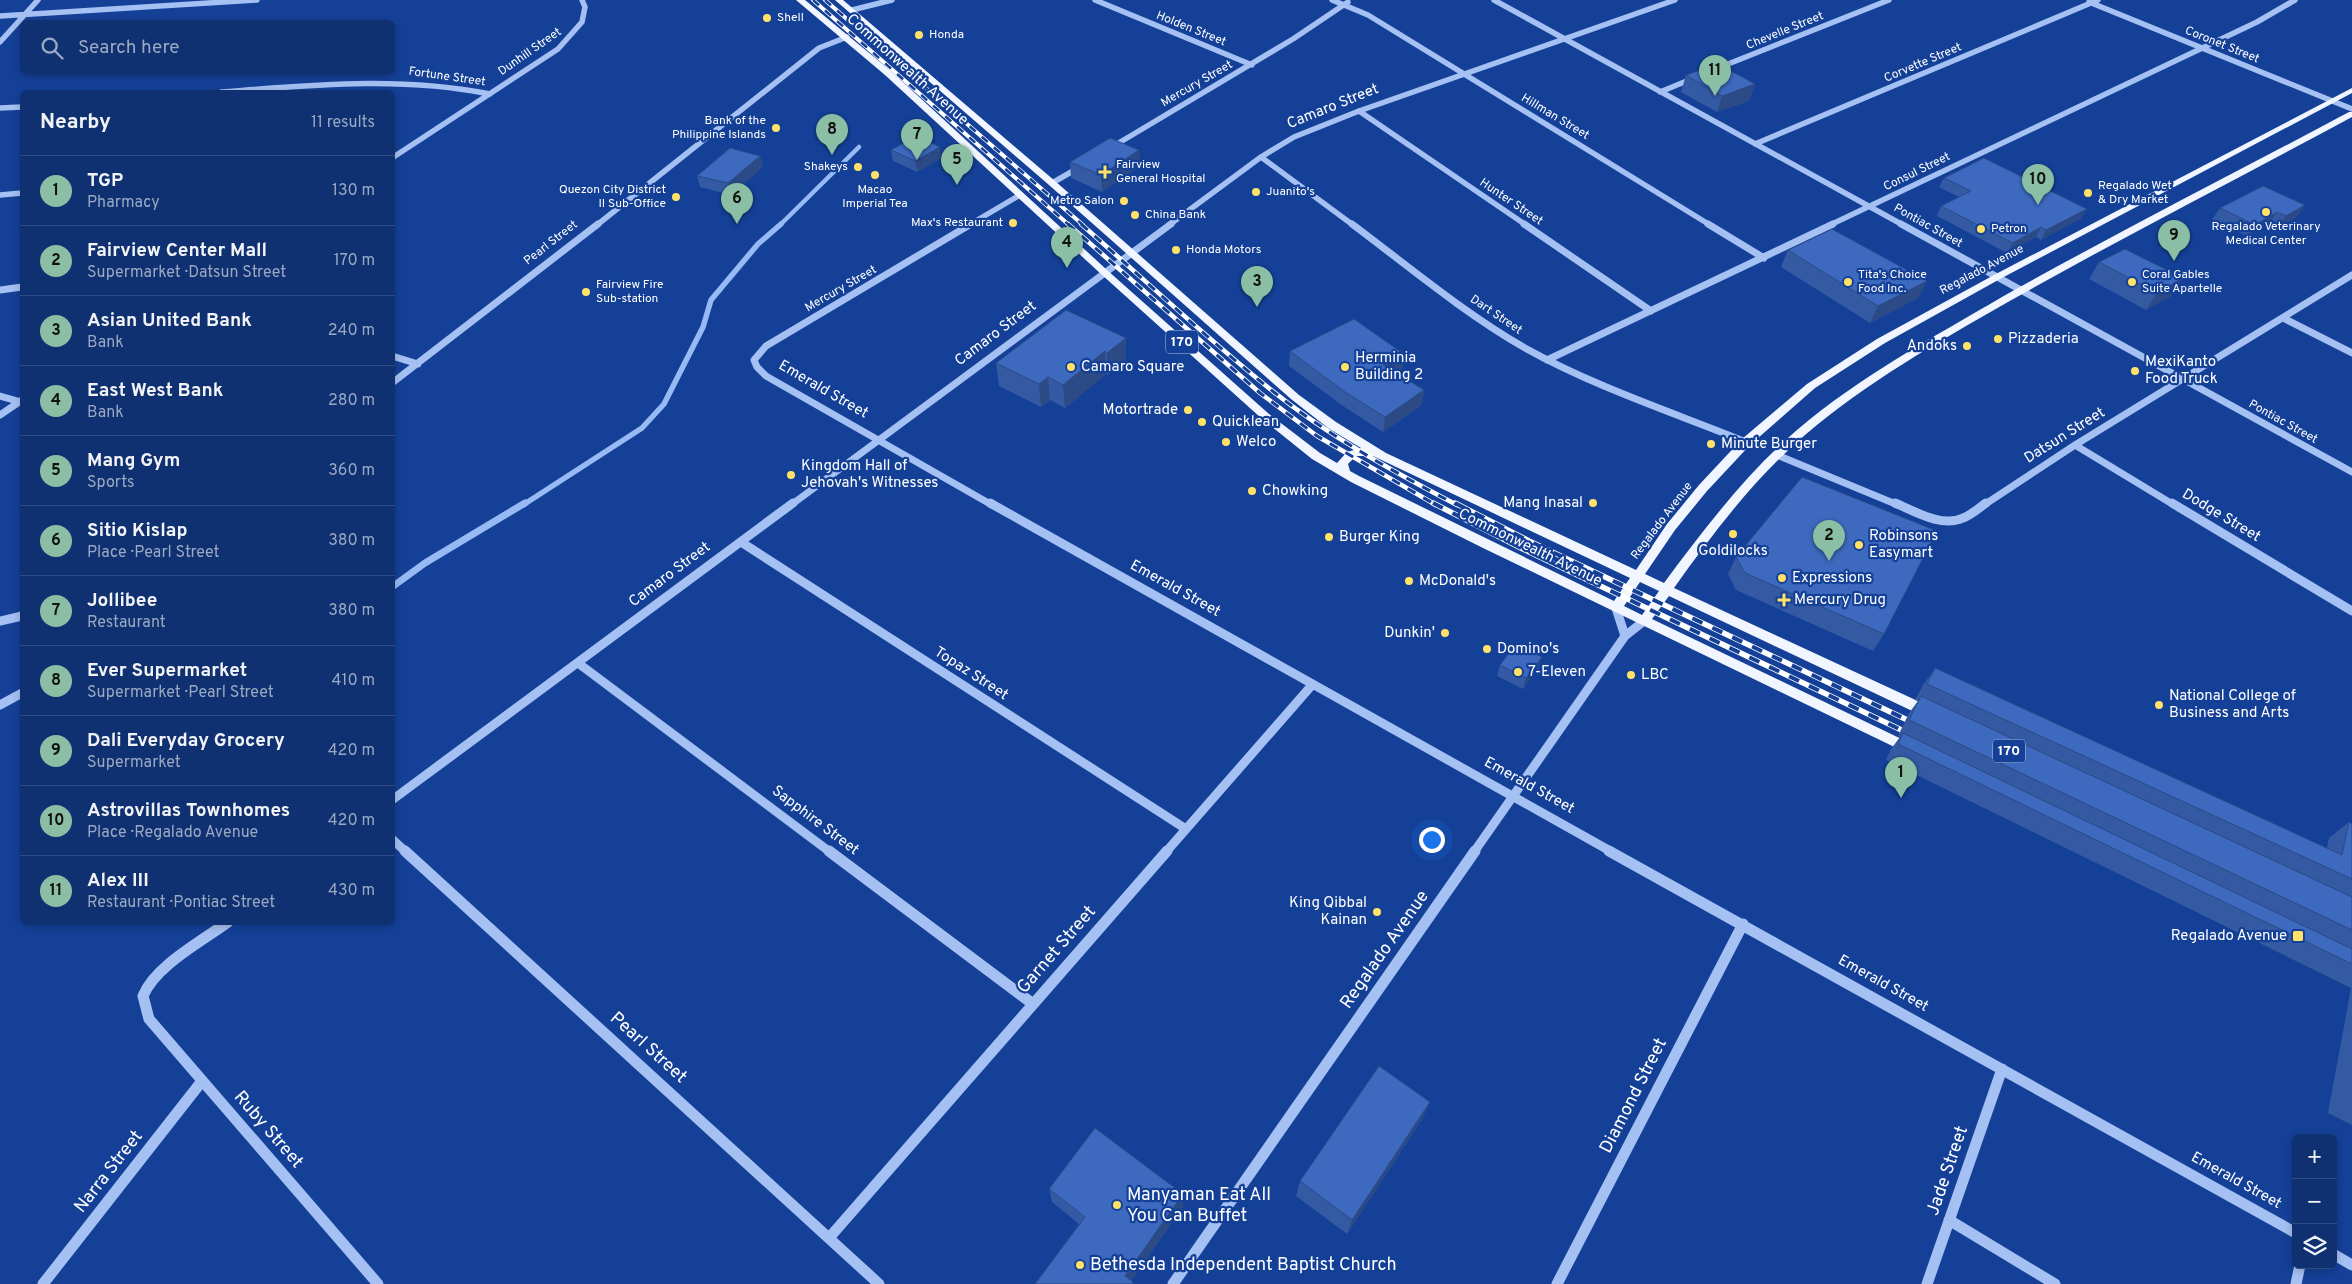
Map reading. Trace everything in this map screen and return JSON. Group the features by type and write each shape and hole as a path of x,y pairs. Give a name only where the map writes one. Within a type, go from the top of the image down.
{"main road":[{"name":"Commonwealth Avenue","path":"800,0 847,37 1104,272 1289,437 1316,456 1345,474 1616,608 1925,757"},
{"name":"Commonwealth Avenue","path":"839,0 1052,183 1295,397 1350,436 1376,452 1637,577 1942,718"},
{"name":"Regalado Avenue","path":"1616,608 1677,521 1746,442 1818,381 1881,341 1997,277 2352,90"},
{"name":"Regalado Avenue","path":"1644,621 1701,540 1777,455 1838,401 2021,290 2352,114"},
{"path":"1316,456 1331,458 1342,456 1350,448 1350,436"},
{"path":"1345,474 1342,464 1347,456 1359,451 1376,452"}],"street":[{"path":"0,42 38,0"},
{"path":"0,16 257,0"},
{"name":"Dunhill Street","path":"395,156 570,40 580,26 584,14 585,4 582,0"},
{"path":"852,10 892,0"},
{"name":"Holden Street","path":"1095,0 1252,65"},
{"name":"Hillman Street","path":"1332,0 1347,2 1764,258"},
{"name":"Pontiac Street","path":"1494,0 2352,472"},
{"path":"1650,0 1660,5"},
{"name":"Camaro Street","path":"395,798 1131,252 1261,158 1302,133 1359,111 1675,0"},
{"name":"Chevelle Street","path":"1708,72 1890,0"},
{"name":"Coronet Street","path":"2084,0 2352,109"},
{"name":"Corvette Street","path":"1755,144 2098,0"},
{"name":"Consul Street","path":"1547,360 2257,22 2295,0"},
{"name":"Mercury Street","path":"1103,153 1252,65 1347,2"},
{"name":"Pearl Street","path":"395,381 658,178 819,48 847,37"},
{"path":"1660,92 1699,76"},
{"name":"Fortune Street","path":"252,90 398,81 461,88 490,94"},
{"path":"0,108 20,107"},
{"name":"Hunter Street","path":"1359,111 1651,311"},
{"name":"Dart Street","path":"1261,158 1483,321 1547,360 1746,442"},
{"path":"1052,183 1086,163"},
{"path":"0,195 20,193"},
{"name":"Mercury Street","path":"754,360 766,346 1020,195"},
{"name":"Datsun Street","path":"1777,455 1931,518 1948,521 1962,519 2075,445 2352,275"},
{"path":"0,290 20,287"},
{"path":"2283,318 2352,353"},
{"path":"395,357 418,364"},
{"name":"Emerald Street","path":"754,360 757,367 766,376 878,440 1312,685 2292,1231"},
{"path":"0,396 20,401"},
{"path":"0,415 20,402"},
{"name":"Dodge Street","path":"2075,445 2352,611"},
{"name":"Topaz Street","path":"741,542 1186,829"},
{"path":"1616,608 1625,636"},
{"path":"0,621 20,616"},
{"name":"Regalado Avenue","path":"1173,1284 1625,636 1644,621"},
{"name":"Sapphire Street","path":"578,662 1033,1004"},
{"name":"Garnet Street","path":"829,1238 1312,685"},
{"path":"0,706 20,694"},
{"name":"Pearl Street","path":"395,842 879,1284"},
{"name":"Diamond Street","path":"1557,1284 1743,924"},
{"name":"Ruby Street","path":"224,925 174,962 156,978 143,994 143,1006 149,1019 378,1284"},
{"name":"Jade Street","path":"1927,1284 2002,1069"},
{"name":"Narra Street","path":"43,1284 202,1081"},
{"path":"1949,1220 2055,1284"},
{"path":"2337,1256 2352,1264"},
{"path":"2296,1284 2299,1269"}],"building":[{"path":"1718,64 1755,84 1722,96 1686,75"},
{"path":"916,136 940,147 915,161 891,150"},
{"path":"1110,138 1139,150 1101,175 1070,162"},
{"path":"730,148 760,156 728,183 697,176"},
{"path":"1984,158 2087,209 2046,230 2041,227 2013,243 1941,206 1971,191 1944,178"},
{"path":"2263,186 2305,205 2286,216 2277,212 2255,225 2220,208"},
{"path":"1832,229 1927,281 1878,306 1788,250"},
{"path":"2125,249 2183,278 2157,293 2099,262"},
{"path":"1066,310 1126,338 1107,353 1105,351 1063,385 1048,377 1039,384 996,363"},
{"path":"1354,319 1404,354 1383,365 1424,390 1385,417 1345,392 1290,351"},
{"path":"1802,477 1937,531 1884,634 1745,573 1736,557"},
{"path":"1516,644 1542,657 1526,678 1500,665"},
{"path":"1935,668 2342,855 2349,822 2352,824 2352,879 1927,684"},
{"path":"1921,696 2352,897 2352,930 1909,720"},
{"path":"1903,733 2352,949 2352,964 1898,744"},
{"path":"1379,1066 1430,1102 1352,1220 1300,1181"},
{"path":"1095,1128 1183,1194 1125,1276 1133,1282 1131,1284 1035,1284 1085,1217 1049,1189"}],"waterway":[{"path":"780,225 859,147"},
{"path":"523,505 642,428 664,404 703,327 711,300 758,244 781,224"},
{"path":"395,585 425,563 525,503"}],"railway":[{"path":"813,0 1069,225"},
{"path":"825,0 1083,225"},
{"path":"1068,224 1260,393 1317,436 1436,505"},
{"path":"1081,224 1222,349 1292,406 1360,452 1457,505"},
{"path":"1433,503 1521,548 1914,736"},
{"path":"1455,503 1529,541 1918,725"}],"place":[{"name":"Shell","path":"767,18"},
{"name":"Honda","path":"919,35"},
{"name":"Alex III","path":"1715,96"},
{"name":"Bank of the Philippine Islands","path":"776,128"},
{"name":"Ever Supermarket","path":"832,155"},
{"name":"Jollibee","path":"917,160"},
{"name":"Shakeys","path":"858,167"},
{"name":"Fairview General Hospital","path":"1105,172"},
{"name":"Macao Imperial Tea","path":"875,175"},
{"name":"Mang Gym","path":"957,185"},
{"name":"Juanito's","path":"1256,192"},
{"name":"Regalado Wet & Dry Market","path":"2088,193"},
{"name":"Quezon City District II Sub-Office","path":"676,197"},
{"name":"Metro Salon","path":"1124,201"},
{"name":"Astrovillas Townhomes","path":"2038,205"},
{"name":"Regalado Veterinary Medical Center","path":"2266,212"},
{"name":"China Bank","path":"1135,215"},
{"name":"Max's Restaurant","path":"1013,223"},
{"name":"Sitio Kislap","path":"737,224"},
{"name":"Petron","path":"1981,229"},
{"name":"Honda Motors","path":"1176,250"},
{"name":"Dali Everyday Grocery","path":"2174,261"},
{"name":"East West Bank","path":"1067,268"},
{"name":"Tita's Choice Food Inc.","path":"1848,282"},
{"name":"Coral Gables Suite Apartelle","path":"2132,282"},
{"name":"Fairview Fire Sub-station","path":"586,292"},
{"name":"Asian United Bank","path":"1257,307"},
{"name":"Pizzaderia","path":"1998,339"},
{"name":"Andoks","path":"1967,346"},
{"name":"Camaro Square","path":"1071,367"},
{"name":"Herminia Building 2","path":"1345,367"},
{"name":"MexiKanto Food Truck","path":"2135,371"},
{"name":"Motortrade","path":"1188,410"},
{"name":"Quicklean","path":"1202,422"},
{"name":"Welco","path":"1226,442"},
{"name":"Minute Burger","path":"1711,444"},
{"name":"Kingdom Hall of Jehovah's Witnesses","path":"791,475"},
{"name":"Chowking","path":"1252,491"},
{"name":"Mang Inasal","path":"1593,503"},
{"name":"Goldilocks","path":"1733,534"},
{"name":"Burger King","path":"1329,537"},
{"name":"Robinsons Easymart","path":"1859,545"},
{"name":"Fairview Center Mall","path":"1829,561"},
{"name":"Expressions","path":"1782,578"},
{"name":"McDonald's","path":"1409,581"},
{"name":"Mercury Drug","path":"1784,600"},
{"name":"Dunkin'","path":"1445,633"},
{"name":"Domino's","path":"1487,649"},
{"name":"7-Eleven","path":"1518,672"},
{"name":"LBC","path":"1631,675"},
{"name":"National College of Business and Arts","path":"2159,705"},
{"name":"TGP","path":"1901,798"},
{"name":"King Qibbal Kainan","path":"1377,912"},
{"name":"Regalado Avenue","path":"2298,936"},
{"name":"Manyaman Eat All You Can Buffet","path":"1117,1205"},
{"name":"Bethesda Independent Baptist Church","path":"1080,1265"}]}
